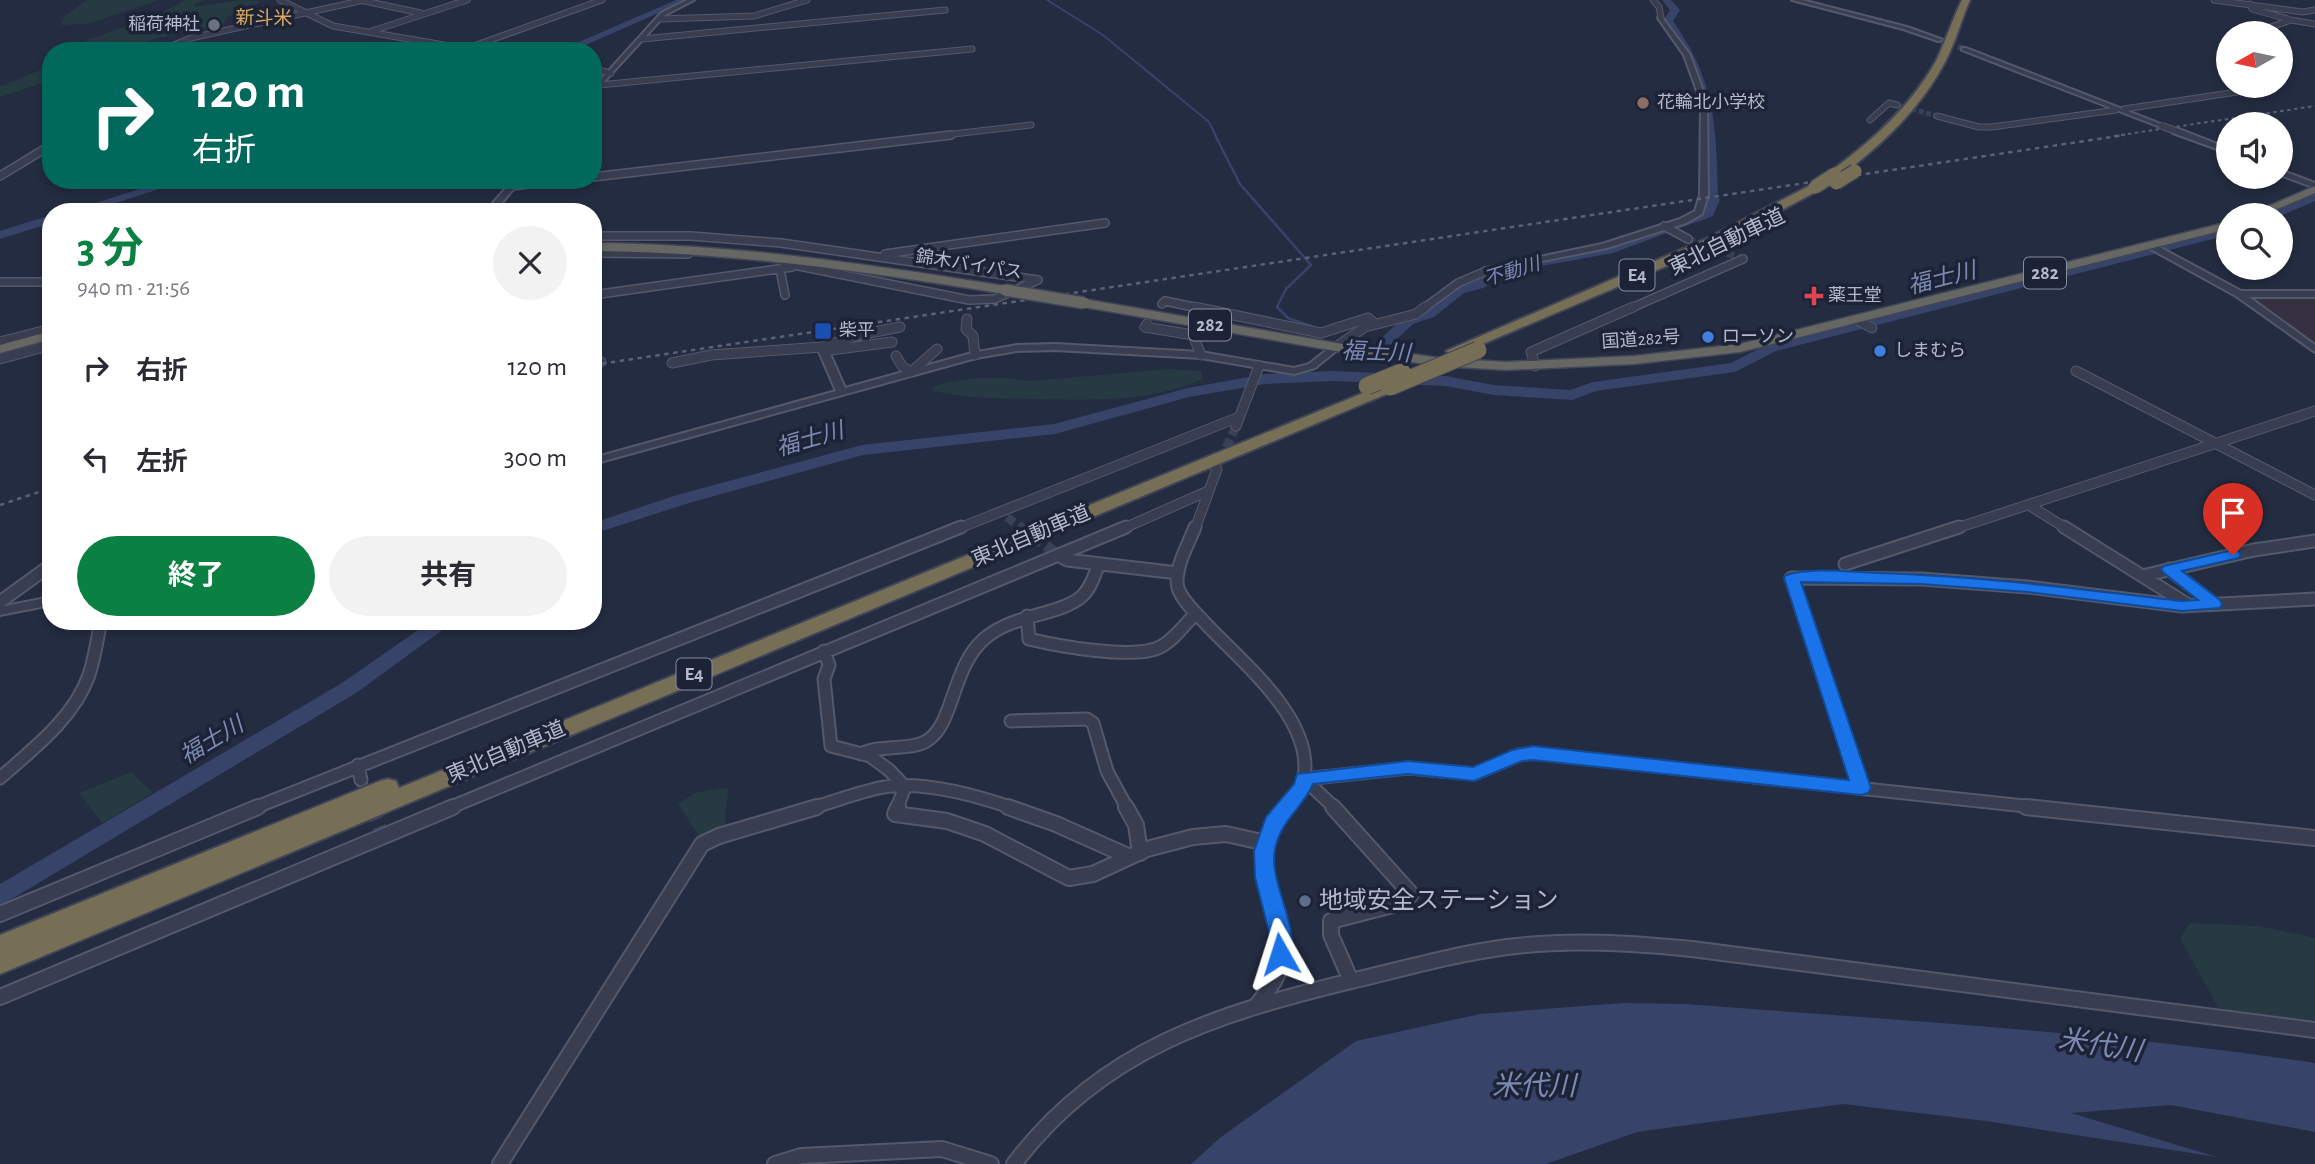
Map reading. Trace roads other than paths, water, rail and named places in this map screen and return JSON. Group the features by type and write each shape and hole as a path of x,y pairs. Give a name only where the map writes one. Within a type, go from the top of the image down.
{"highway":[{"name":"東北自動車道","path":"0,963 1658,276 1765,225 1836,179 1880,139 1915,99 1940,62 1966,0"},
{"name":"東北自動車道","path":"0,946 1454,351 1711,242 1815,187 1855,171 1905,127 1926,101 1949,64 1976,0"},
{"path":"2281,203 2315,188"},
{"name":"国道282号","path":"1336,347 1440,362 1535,366 1695,355 1740,348 1857,320 2216,228"},
{"name":"錦木バイパス","path":"602,247 704,250 808,263 834,263 1336,347"},
{"path":"0,349 42,337"}],"street":[{"path":"280,0 333,26 425,42"},
{"path":"369,32 467,0"},
{"path":"485,42 602,0"},
{"path":"602,82 663,14 691,0"},
{"path":"660,19 707,19 763,14 790,8 807,0"},
{"path":"602,458 975,355 1040,346 1201,355 1257,371 1294,371 1312,366 1353,333 1375,324 1416,314 1458,283 1486,271 1604,246 1694,217 1702,206 1704,102 1687,55 1661,18 1659,7 1653,0"},
{"path":"1795,0 1905,28 1940,40"},
{"path":"2214,0 2303,12 2315,10"},
{"path":"181,42 360,1 425,14"},
{"path":"2250,4 2252,9 2259,13 2315,24"},
{"path":"642,39 945,10"},
{"path":"2291,21 2303,12"},
{"path":"602,87 972,48"},
{"path":"1964,50 2216,146"},
{"path":"602,71 611,73"},
{"path":"1937,116 1979,127 1992,127 2216,95"},
{"path":"1870,120 1889,103 1897,105"},
{"path":"602,176 1031,125"},
{"path":"0,176 42,150"},
{"path":"2293,178 2315,188"},
{"path":"497,203 509,189"},
{"path":"872,256 1105,223"},
{"path":"1664,226 1688,239"},
{"path":"602,236 723,238 846,251 1038,280 1037,283 995,299 969,300 808,263 706,255 602,253"},
{"path":"2150,245 2239,294 2315,349"},
{"path":"834,263 846,251"},
{"path":"1535,366 1531,352 1743,259"},
{"path":"602,294 808,263"},
{"path":"780,269 785,295"},
{"path":"0,282 42,282"},
{"path":"2239,294 2315,294"},
{"path":"1162,304 1165,301 1321,333 1337,331 1357,320 1368,318 1375,324"},
{"path":"967,318 966,329 972,336 975,355"},
{"path":"1857,320 1872,328"},
{"path":"1147,324 1145,327 1193,335 1201,355"},
{"path":"823,349 827,343 856,338 885,327 900,327"},
{"path":"0,342 42,331"},
{"path":"673,363 711,355 892,342"},
{"path":"0,359 42,347"},
{"path":"823,349 841,391"},
{"path":"911,372 937,349"},
{"path":"895,356 902,366 911,372"},
{"path":"0,914 358,765 1238,422 1257,371"},
{"path":"2076,371 2315,495"},
{"path":"1845,564 2315,411"},
{"path":"1217,469 1178,572 1178,587 1196,613 1271,693 1295,725 1306,757 1303,786 1273,822 1266,843 1265,877 1280,936 1279,972 1256,1005"},
{"path":"0,997 381,834 1208,491"},
{"path":"2029,505 2189,605"},
{"path":"2142,576 2254,550 2315,541"},
{"path":"1057,554 1067,560 1178,572"},
{"path":"861,754 871,749 932,740 940,731 964,661 994,629 1081,597 1090,586 1099,564"},
{"path":"2169,569 2214,604"},
{"path":"0,602 42,572"},
{"path":"1861,788 1791,578 1807,576 1921,579 2189,605 2315,599"},
{"path":"0,611 42,603"},
{"path":"1027,616 1030,639 1050,646 1101,650 1158,649 1196,613"},
{"path":"0,778 43,737 80,692 88,678 99,630"},
{"path":"824,652 829,665 824,679 831,746 836,750 869,755 905,787"},
{"path":"1011,721 1087,719 1093,723 1107,771 1136,825 1135,855"},
{"path":"1304,779 1408,768 1474,774 1519,755 1533,753 2315,838"},
{"path":"358,765 361,780"},
{"path":"1304,779 1319,792 1411,894 1404,902 1331,921 1331,936 1351,981"},
{"path":"500,1164 702,844 719,836 881,787 933,787 979,796 1135,855"},
{"path":"905,787 895,814 947,821 985,834 1069,878 1082,879 1116,866 1135,855 1176,841 1212,834 1266,843"},
{"path":"1014,1164 1024,1149 1072,1100 1122,1066 1211,1020 1256,1005 1448,956 1555,943 1601,943 1715,953 2315,1030"},
{"path":"775,1164 801,1156 942,1149 991,1164"}],"water":[{"name":"米代川","path":"1623,1003 1685,1004 2001,1028 2158,1043 2315,1063 2315,1132 2171,1105 2071,1113 2217,1157 1986,1121 1843,1104 1637,1132 1546,1164 1191,1164 1221,1137 1356,1041 1480,1014"}],"waterway":[{"path":"584,42 684,0"},
{"path":"1047,0 1103,35 1209,122 1216,136"},
{"name":"不動川","path":"1666,0 1675,10 1668,21 1694,63 1707,102 1712,193"},
{"path":"1215,135 1240,184 1311,265 1286,289 1277,307 1288,318 1314,327"},
{"path":"104,203 151,189"},
{"name":"福士川","path":"2293,206 2315,197"},
{"name":"不動川","path":"1674,228 1709,213 1714,199"},
{"path":"0,235 42,222"},
{"name":"不動川","path":"1378,349 1408,321 1429,314 1459,290 1478,285 1510,268 1608,250 1665,231"},
{"name":"福士川","path":"2163,248 2216,234"},
{"name":"福士川","path":"602,526 683,499 862,450 1055,429 1188,393 1265,379 1333,376 1445,381 1494,390 1572,395 1593,387 1693,375 1735,367 1771,348 2154,251"},
{"name":"福士川","path":"0,896 349,688 432,630"}],"tunnel":[{"path":"1940,40 1964,49"},
{"path":"1897,105 1937,116"},
{"path":"1688,239 1743,259"},
{"path":"1221,460 1236,426"},
{"path":"1007,517 1023,529"},
{"path":"1020,527 1056,553"},
{"path":"361,780 372,808"},
{"path":"371,807 381,831"}],"railway":[{"path":"2114,136 2315,106"},
{"path":"602,364 2125,135"},
{"path":"0,505 42,491"}],"place":[{"name":"稲荷神社","path":"214,25"},
{"name":"花輪北小学校","path":"1643,103"},
{"name":"薬王堂","path":"1814,296"},
{"name":"柴平","path":"823,331"},
{"name":"ローソン","path":"1708,337"},
{"name":"しまむら","path":"1880,351"},
{"name":"地域安全ステーション","path":"1305,901"}],"district":[{"name":"新斗米","path":"264,18"}]}
